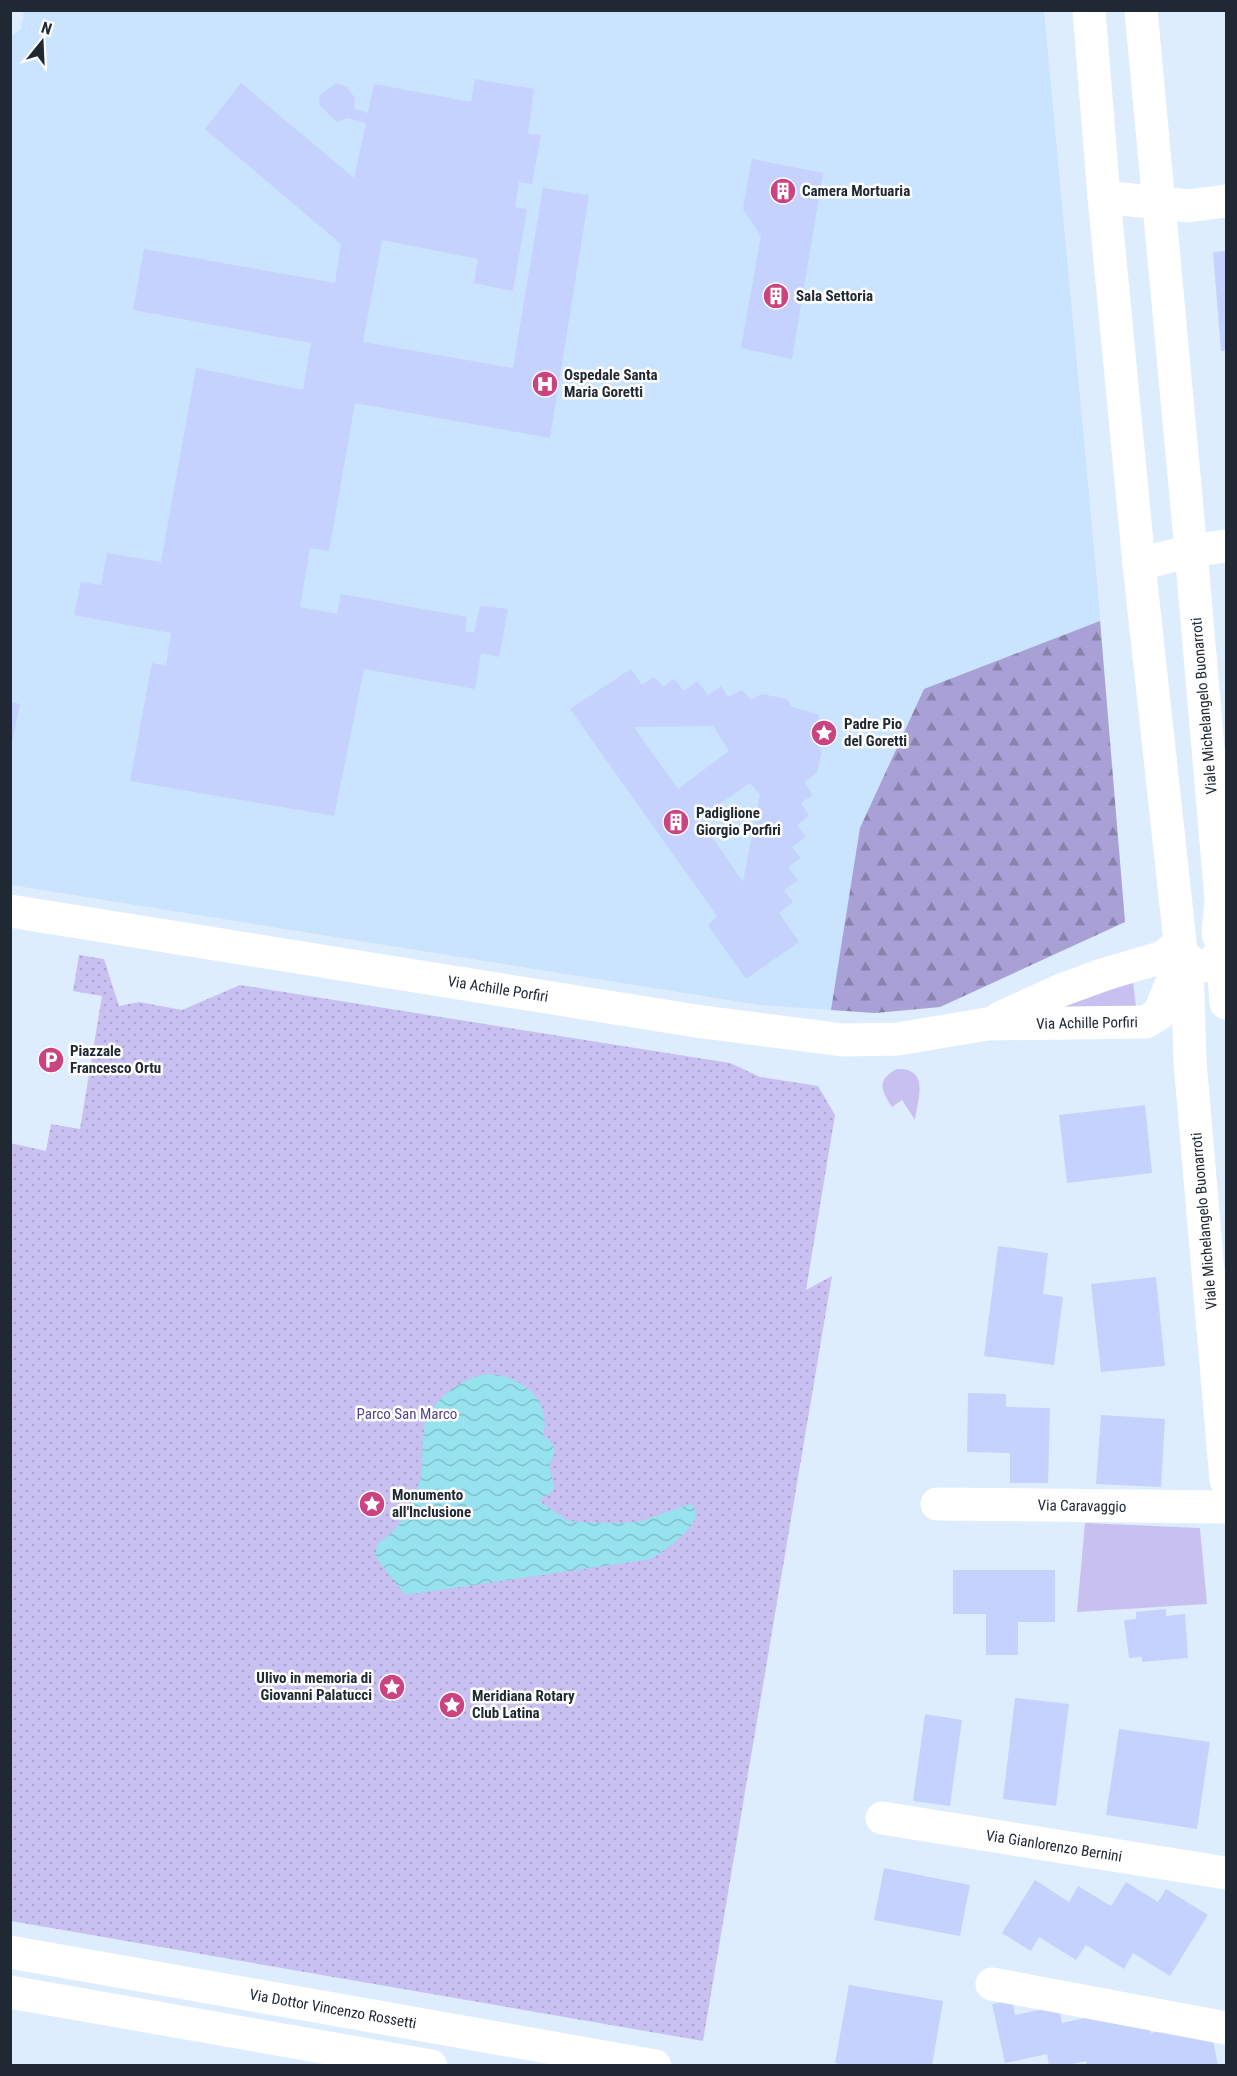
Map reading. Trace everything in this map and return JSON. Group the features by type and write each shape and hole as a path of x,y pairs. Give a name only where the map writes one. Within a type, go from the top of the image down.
{"street":[{"name":"Viale Michelangelo Buonarroti","path":"1089,10 1104,197 1139,564 1183,951 1190,1062 1227,1480"},
{"name":"Viale Michelangelo Buonarroti","path":"1141,10 1191,550 1221,899 1227,1003"},
{"path":"1104,197 1188,206 1227,201"},
{"path":"1139,564 1191,550 1227,546"},
{"name":"Via Achille Porfiri","path":"10,911 696,1021 843,1040 898,1039 987,1024 1146,1022 1159,1014 1183,951"},
{"path":"1183,951 1187,929 1200,924 1214,928 1222,940"},
{"name":"Via Achille Porfiri","path":"987,1024 1102,975 1183,951"},
{"name":"Via Caravaggio","path":"938,1504 1227,1507"},
{"name":"Via Gianlorenzo Bernini","path":"882,1818 1227,1873"},
{"name":"Via Dottor Vincenzo Rossetti","path":"10,1952 656,2066"},
{"path":"992,1984 1227,2028"},
{"path":"10,1992 431,2066"}],"shaded area":[{"name":"Ospedale Santa Maria Goretti","path":"24,11 1044,11 1097,581 1125,922 940,1007 875,1013 760,1005 11,885 10,37 21,29"}],"green space":[{"path":"1100,621 1125,922 940,1007 875,1013 831,1010 860,828 924,689"},
{"name":"Parco San Marco","path":"79,955 104,959 119,1006 139,1002 182,1010 240,985 730,1063 760,1077 818,1086 835,1115 806,1290 832,1276 703,2041 11,1921 10,1143 46,1151 51,1124 80,1129 102,996 73,991"},
{"path":"1133,982 1136,1006 1062,1007"},
{"path":"897,1069 907,1070 918,1079 920,1086 915,1120 902,1100 892,1107 883,1090 883,1081"},
{"path":"1085,1523 1200,1528 1207,1604 1077,1612"}],"water":[{"path":"499,1375 522,1384 538,1401 543,1411 545,1423 543,1437 549,1439 555,1451 549,1466 554,1487 552,1492 538,1500 566,1520 577,1522 642,1521 690,1504 695,1511 695,1518 690,1526 674,1542 651,1559 405,1595 375,1556 378,1543 395,1529 413,1500 422,1468 423,1433 435,1405 450,1390 477,1376"}],"building":[{"path":"475,79 534,89 528,134 541,135 532,184 519,182 515,207 527,209 513,291 474,283 478,259 382,240 363,342 513,368 543,188 589,195 550,438 355,403 329,551 310,548 300,607 337,614 341,594 467,617 465,631 474,633 480,606 508,609 499,657 481,653 475,689 364,669 334,816 130,781 152,663 166,666 171,633 74,615 81,582 101,585 107,553 161,562 196,368 303,390 311,343 133,310 144,249 335,283 341,244 205,129 241,83 354,178 366,123 347,118 337,122 320,106 319,96 336,83 347,87 355,98 354,109 368,113 374,84 471,102"},
{"path":"752,159 823,173 792,359 741,348 761,236 743,209"},
{"path":"1226,251 1226,351 1221,351 1213,252"},
{"name":"Padiglione Giorgio Porfiri","path":"631,669 642,685 654,677 663,687 674,679 684,691 697,681 708,695 721,686 728,697 742,690 751,700 762,694 787,699 792,707 819,715 812,738 822,751 817,773 804,782 813,795 801,803 809,815 797,826 806,837 792,847 801,858 788,867 798,880 784,890 793,902 779,913 799,942 746,979 708,925 717,916 570,709","holes":["713,726 729,751 678,789 634,727","750,783 760,795 743,882 699,818"]},
{"path":"10,702 20,704 12,743 10,743"},
{"path":"1145,1105 1152,1173 1067,1183 1059,1115"},
{"path":"998,1246 1048,1253 1043,1294 1063,1297 1054,1365 984,1356"},
{"path":"1156,1277 1165,1366 1101,1372 1091,1284"},
{"path":"968,1393 1006,1394 1006,1407 1050,1408 1048,1483 1010,1483 1010,1453 967,1452"},
{"path":"1101,1415 1165,1419 1161,1487 1096,1484"},
{"path":"953,1570 1055,1570 1055,1622 1018,1622 1018,1655 986,1655 986,1614 953,1614"},
{"path":"1166,1609 1166,1616 1185,1614 1188,1658 1142,1662 1142,1657 1129,1658 1124,1620 1136,1619 1136,1612"},
{"path":"1015,1698 1069,1704 1056,1806 1003,1799"},
{"path":"925,1714 962,1720 950,1806 913,1801"},
{"path":"1119,1729 1210,1742 1197,1829 1106,1815"},
{"path":"884,1868 970,1885 960,1936 874,1920"},
{"path":"1035,1880 1069,1902 1078,1886 1111,1906 1126,1882 1158,1902 1166,1889 1208,1915 1170,1976 1133,1953 1124,1969 1086,1945 1076,1960 1039,1937 1031,1951 1002,1933"},
{"path":"849,1985 943,2001 932,2066 847,2066 835,2063"},
{"path":"1012,2000 1015,2015 1059,2006 1062,2023 1118,2011 1147,2017 1151,2033 1189,2025 1212,2034 1218,2066 1087,2066 1086,2061 1049,2066 1047,2054 1005,2063 992,2004"}],"place":[{"name":"Camera Mortuaria","path":"783,191"},
{"name":"Sala Settoria","path":"776,296"},
{"name":"Ospedale Santa Maria Goretti","path":"545,384"},
{"name":"Padre Pio del Goretti","path":"824,733"},
{"name":"Padiglione Giorgio Porfiri","path":"676,822"},
{"name":"Piazzale Francesco Ortu","path":"51,1060"},
{"name":"Monumento all'Inclusione","path":"372,1504"},
{"name":"Ulivo in memoria di Giovanni Palatucci","path":"392,1687"},
{"name":"Meridiana Rotary Club Latina","path":"452,1705"}]}
